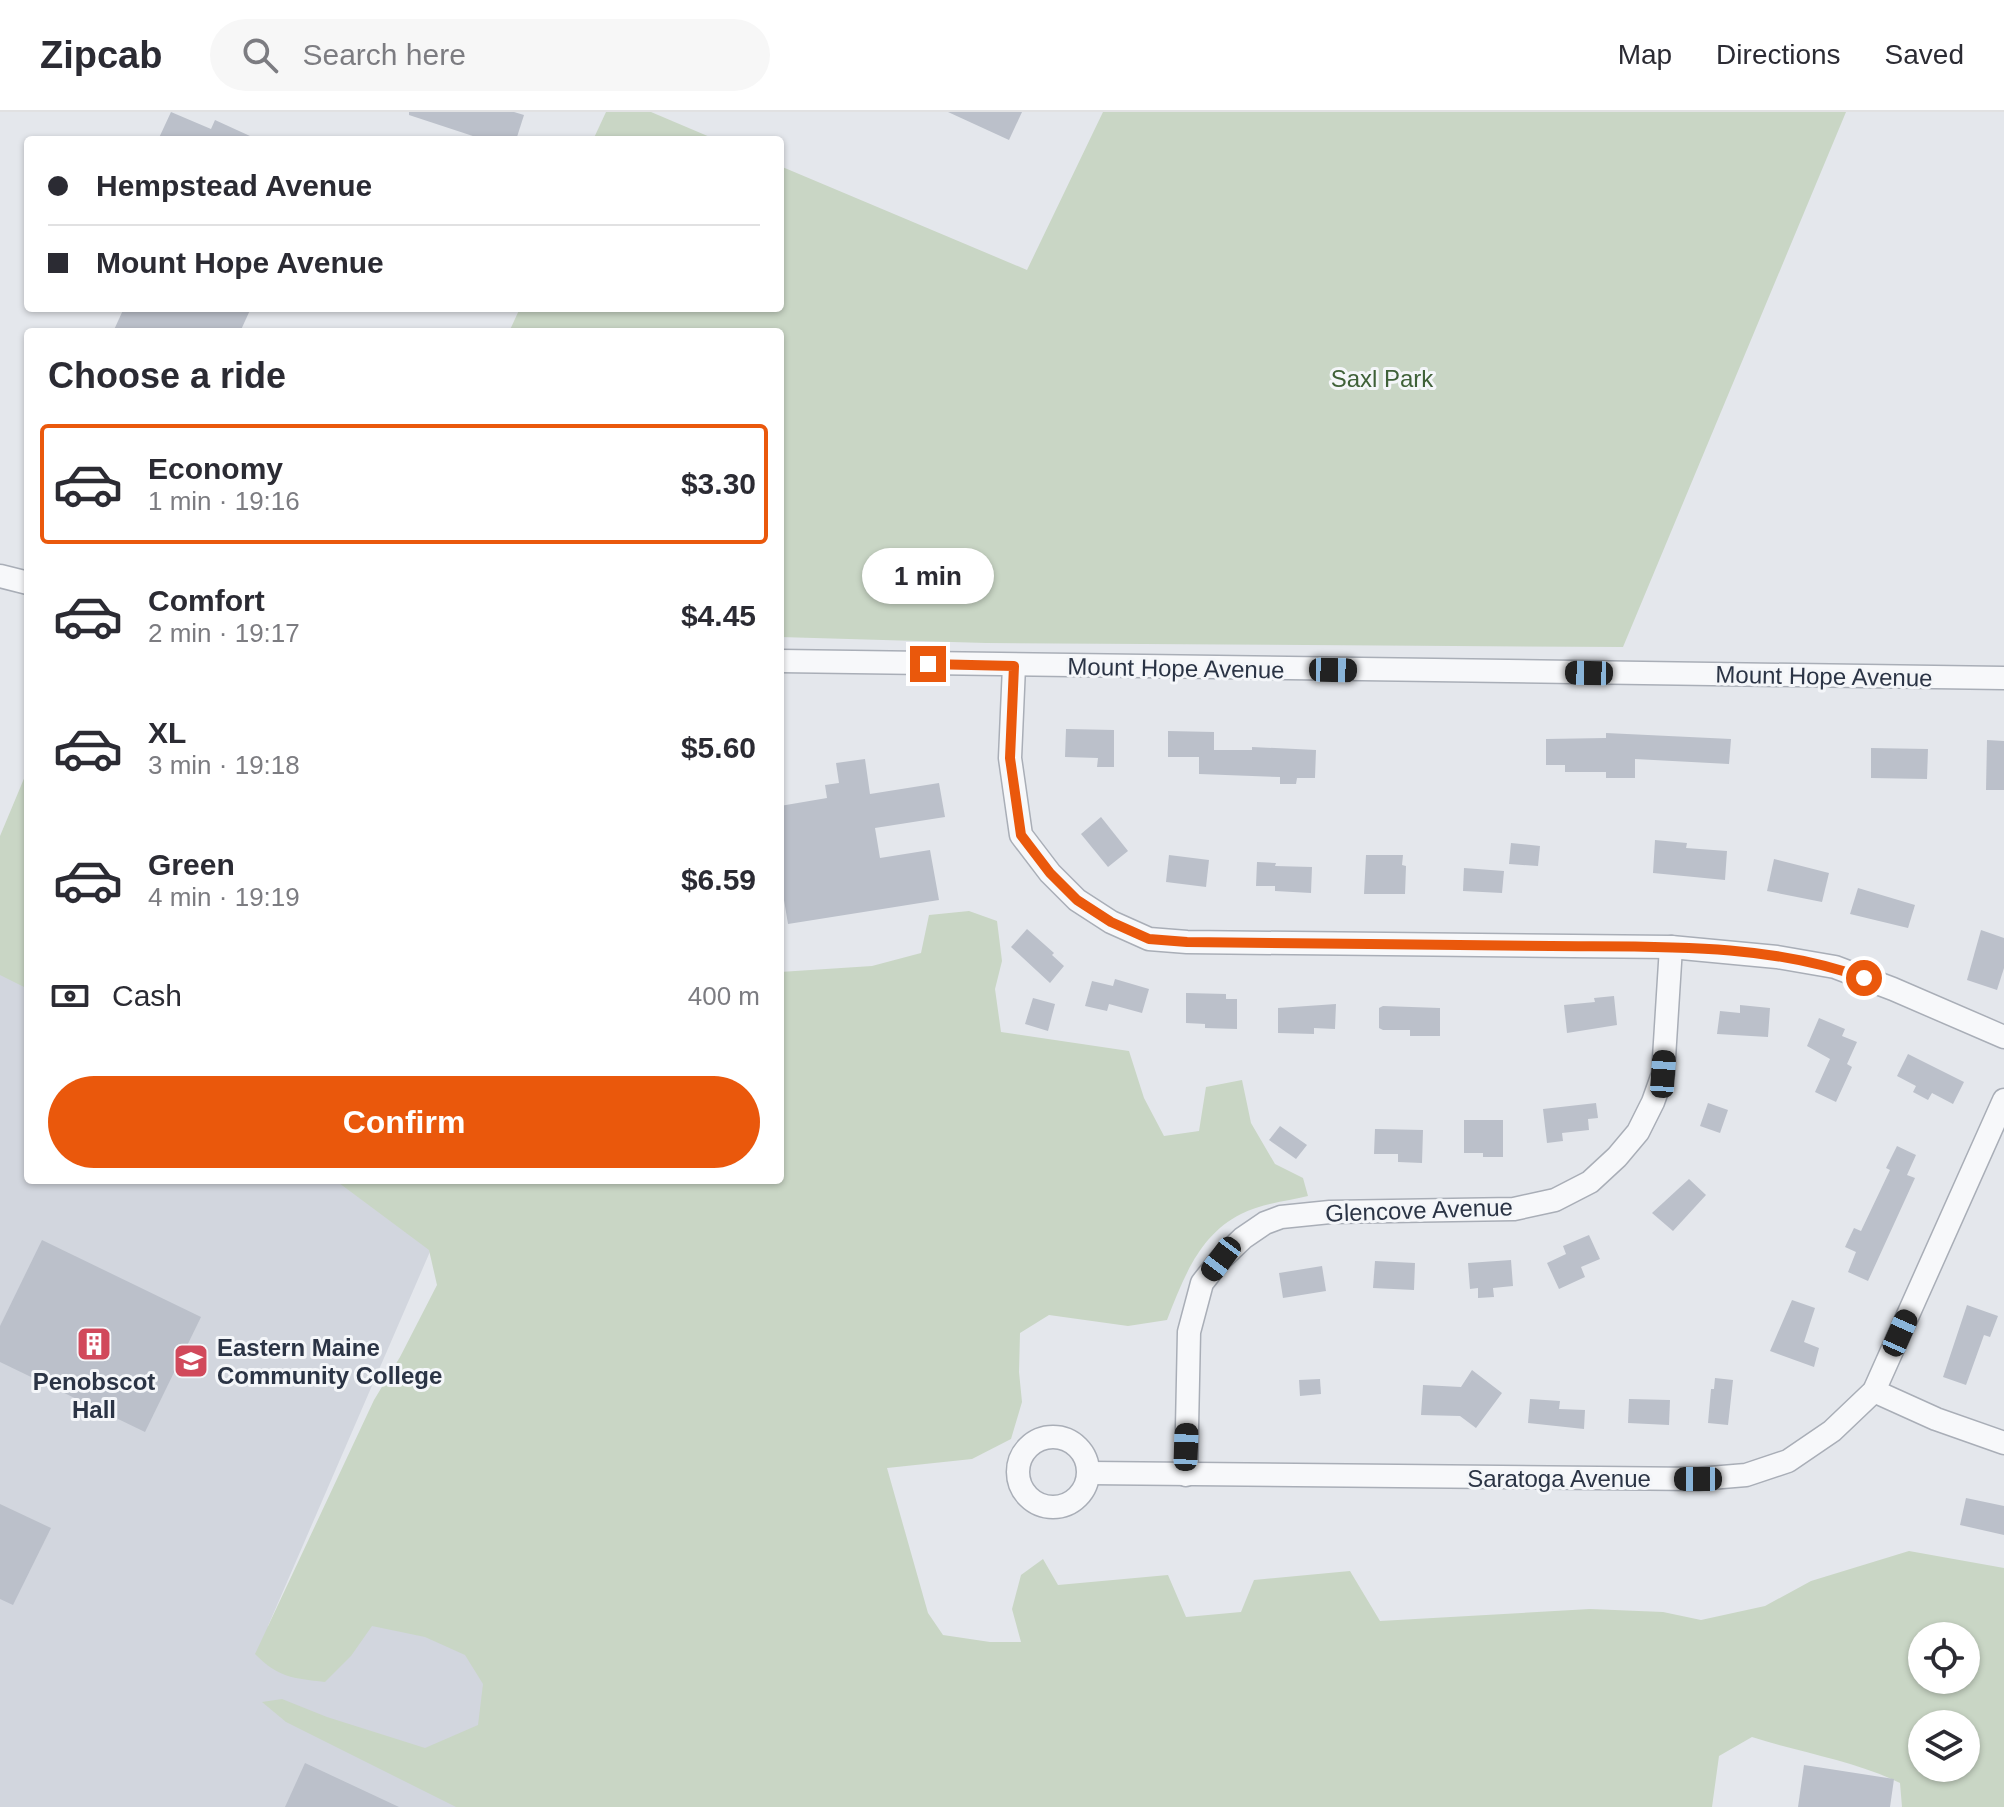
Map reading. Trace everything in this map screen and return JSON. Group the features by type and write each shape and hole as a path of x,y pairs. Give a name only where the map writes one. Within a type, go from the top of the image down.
{"street":[{"path":"0,576 24,582"},
{"name":"Mount Hope Avenue","path":"784,661 2004,678"},
{"path":"1014,666 1010,758 1021,835 1050,873 1077,900 1111,922 1149,939 1187,942 1671,947 1777,957 1835,967 2004,1037"},
{"name":"Glencove Avenue","path":"1186,1475 1189,1332 1202,1283 1221,1259 1254,1230 1281,1217 1330,1212 1514,1209 1555,1200 1590,1182 1638,1132 1663,1074 1671,947"},
{"name":"Saratoga Avenue","path":"1089,1473 1698,1479 1746,1475 1788,1461 1832,1431 1874,1391 2004,1100"},
{"path":"1874,1391 1936,1419 2004,1443"}],"shaded area":[{"name":"Eastern Maine Community College","path":"24,806 24,1184 459,1184 268,1626 709,1541 594,1807 0,1807 0,854"}],"green space":[{"path":"606,112 651,112 708,136 595,136"},
{"name":"Saxl Park","path":"1103,112 1846,112 1623,647 986,643 784,637 784,328 511,328 518,312 784,312 784,168 1027,270"},
{"path":"24,779 24,987 0,975 0,836"},
{"path":"969,911 997,921 1002,961 995,989 1001,1032 1129,1051 1144,1098 1164,1136 1199,1131 1206,1087 1242,1080 1251,1123 1275,1164 1303,1178 1308,1196 1265,1205 1226,1223 1194,1260 1167,1320 1128,1326 1049,1315 1020,1333 1022,1402 1011,1439 972,1459 887,1468 928,1613 943,1635 990,1642 1021,1642 1012,1609 1021,1575 1043,1559 1058,1585 1168,1575 1186,1617 1241,1612 1254,1580 1350,1571 1380,1621 1590,1609 1663,1612 1701,1620 1765,1606 1811,1581 1909,1551 2004,1568 2004,1807 1902,1807 1900,1783 1845,1763 1752,1737 1719,1756 1712,1807 456,1807 286,1722 262,1702 282,1699 327,1717 425,1748 478,1725 483,1684 465,1655 425,1637 372,1626 351,1656 325,1682 287,1676 271,1668 255,1654 374,1400 437,1285 429,1250 340,1184 784,1184 784,972 872,966 921,953 929,915"}],"building":[{"path":"171,112 211,129 215,120 250,136 160,136"},
{"path":"409,112 514,112 524,115 517,136 473,136 409,115"},
{"path":"948,112 1022,112 1009,140"},
{"path":"122,312 249,312 242,328 115,328"},
{"path":"1066,729 1114,730 1114,767 1097,767 1098,758 1065,757"},
{"path":"1168,731 1214,732 1214,750 1252,750 1252,747 1316,750 1315,778 1297,778 1296,784 1280,784 1280,777 1199,774 1199,757 1168,757"},
{"path":"1606,733 1731,739 1729,764 1635,759 1635,778 1606,778 1606,772 1565,772 1565,765 1546,765 1546,739 1606,738"},
{"path":"1987,740 2004,741 2004,790 1986,790"},
{"path":"1871,748 1928,749 1927,779 1871,778"},
{"path":"865,759 870,794 939,783 945,817 875,828 880,858 930,850 939,900 788,924 784,900 784,805 827,798 825,785 839,783 836,763"},
{"path":"1101,817 1128,851 1108,867 1081,834"},
{"path":"1655,840 1687,843 1686,848 1727,851 1725,880 1653,873"},
{"path":"1511,843 1540,846 1538,866 1509,864"},
{"path":"1169,855 1209,860 1206,887 1166,882"},
{"path":"1366,855 1403,855 1402,865 1406,866 1405,894 1364,894"},
{"path":"1774,859 1829,873 1822,902 1767,891"},
{"path":"1257,862 1312,867 1311,893 1275,891 1275,886 1256,886"},
{"path":"1464,868 1504,871 1502,893 1463,891"},
{"path":"1858,888 1915,905 1908,928 1850,914"},
{"path":"1027,929 1064,966 1050,983 1011,947"},
{"path":"1981,930 2004,938 2004,968 1997,990 1967,980"},
{"path":"1115,979 1149,989 1142,1013 1109,1004 1107,1011 1085,1006 1092,981 1113,986"},
{"path":"1186,993 1226,994 1226,999 1237,999 1237,1029 1205,1028 1205,1024 1186,1023"},
{"path":"1614,996 1617,1025 1567,1033 1564,1005 1595,1002 1594,998"},
{"path":"1033,998 1055,1004 1048,1031 1025,1024"},
{"path":"1336,1004 1335,1029 1314,1028 1314,1034 1278,1033 1278,1008"},
{"path":"1740,1005 1770,1008 1768,1037 1717,1034 1720,1011 1740,1013"},
{"path":"1379,1008 1440,1008 1440,1036 1410,1036 1410,1030 1379,1028"},
{"path":"1819,1018 1845,1029 1842,1036 1857,1042 1847,1064 1852,1067 1836,1102 1815,1092 1830,1059 1807,1046"},
{"path":"1908,1054 1964,1082 1953,1104 1932,1093 1928,1100 1913,1092 1916,1086 1897,1076"},
{"path":"1596,1103 1598,1118 1588,1119 1589,1130 1562,1133 1563,1141 1547,1143 1543,1109"},
{"path":"1708,1103 1728,1110 1720,1133 1700,1126"},
{"path":"1464,1120 1503,1120 1503,1157 1464,1153"},
{"path":"1280,1126 1307,1145 1296,1159 1269,1140"},
{"path":"1375,1129 1423,1130 1422,1163 1398,1162 1398,1154 1374,1154"},
{"path":"1897,1146 1916,1155 1907,1175 1915,1178 1868,1281 1848,1272 1856,1252 1845,1247 1854,1228 1861,1231 1890,1170 1886,1168"},
{"path":"1689,1179 1706,1195 1673,1231 1652,1213"},
{"path":"1589,1235 1600,1259 1581,1267 1585,1277 1559,1289 1547,1263 1566,1254 1563,1246"},
{"name":"Penobscot Hall","path":"42,1240 201,1317 145,1432 0,1362 0,1326"},
{"path":"1511,1260 1513,1286 1493,1288 1494,1297 1478,1298 1478,1288 1470,1289 1468,1263"},
{"path":"1375,1261 1415,1263 1414,1290 1373,1288"},
{"path":"1322,1266 1326,1291 1283,1298 1279,1273"},
{"path":"1792,1300 1815,1308 1804,1342 1819,1348 1814,1367 1770,1351"},
{"path":"1967,1305 1998,1316 1990,1337 1984,1335 1966,1385 1943,1377"},
{"path":"1472,1370 1502,1393 1476,1428 1460,1416 1421,1415 1423,1385 1461,1387"},
{"path":"1715,1378 1733,1380 1728,1425 1708,1423"},
{"path":"1320,1379 1321,1394 1300,1396 1299,1380"},
{"path":"1530,1399 1560,1401 1559,1409 1585,1410 1584,1429 1528,1423"},
{"path":"1629,1399 1670,1400 1669,1425 1628,1423"},
{"path":"1966,1498 2004,1506 2004,1535 1960,1525"},
{"path":"0,1504 51,1528 13,1605 0,1599"},
{"path":"305,1763 399,1807 285,1807"},
{"path":"1804,1765 1894,1779 1890,1807 1798,1807"}],"place":[{"name":"Penobscot Hall","path":"94,1344"},
{"name":"Eastern Maine Community College","path":"191,1361"}],"route":[{"path":"928,664 1014,666 1010,758 1021,835 1050,873 1077,900 1111,922 1149,939 1187,942 1671,947 1777,957 1835,967 1864,978"}]}
